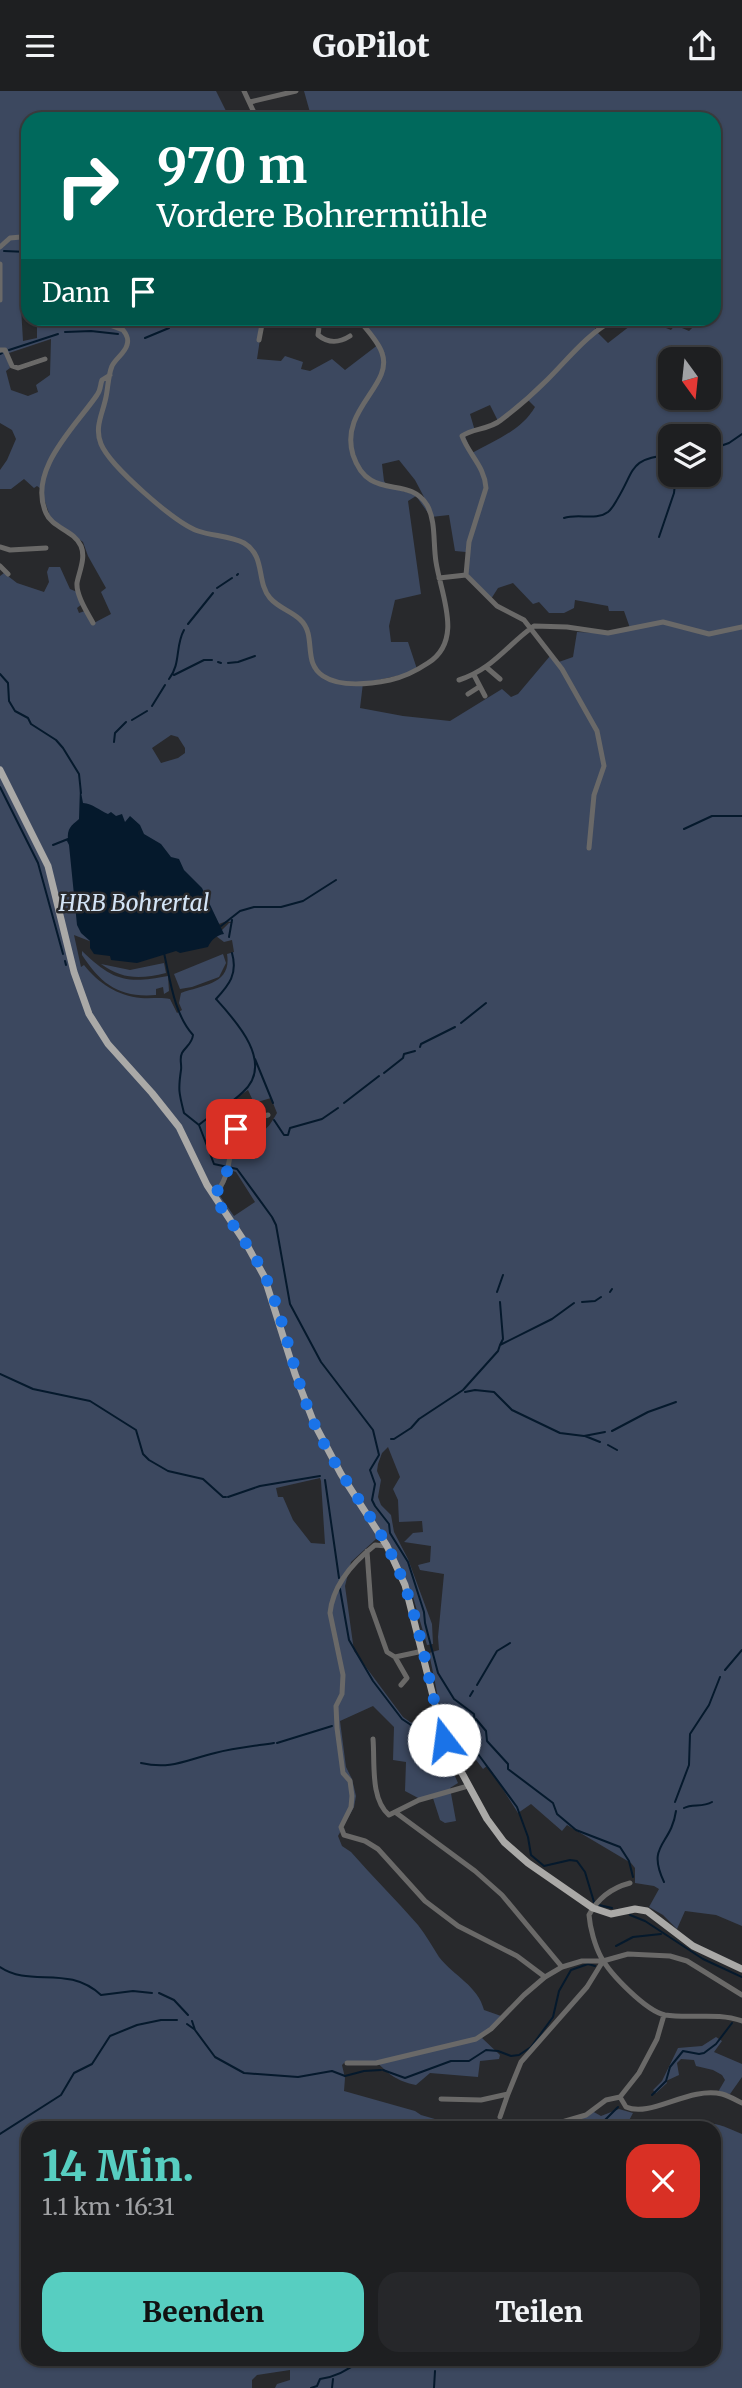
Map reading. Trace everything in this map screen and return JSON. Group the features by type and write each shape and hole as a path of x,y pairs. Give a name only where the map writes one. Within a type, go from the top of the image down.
{"main road":[{"path":"0,770 48,866 74,972 89,1014 108,1044 166,1109 179,1128 213,1195 264,1276 303,1397 317,1430 341,1474 387,1546 405,1585 424,1651 444,1740 487,1819 504,1842 528,1863 611,1914 635,1909 647,1911 693,1946 742,1969"}],"street":[{"path":"244,91 254,112"},
{"path":"250,102 296,91"},
{"path":"0,247 5,240 21,239"},
{"path":"0,264 0,300"},
{"path":"115,326 126,334 127,346 112,367 99,426 101,445 125,473 168,513 197,531 244,543 260,562 263,584 271,599 295,614 305,625 315,669 328,679 372,683 399,678 419,669 445,648 449,631 428,506 414,493 379,485 369,479 354,456 351,428 355,416 380,378 384,364 383,354 363,326"},
{"path":"258,340 261,326"},
{"path":"321,326 318,335 329,342 350,337"},
{"path":"589,848 594,795 604,766 601,744 592,720 562,669 524,620 490,601 466,575 469,542 484,496 485,481 482,470 462,436 467,432 488,428 500,421 547,381 595,330 602,326"},
{"path":"0,351 5,350 12,366 18,368 46,359"},
{"path":"93,623 77,585 82,559 81,546 73,536 47,516 42,499 53,454 99,393 102,380 110,375"},
{"path":"0,547 10,550 46,548"},
{"path":"0,566 8,574"},
{"path":"439,578 466,575"},
{"path":"459,680 486,667 530,628 540,625 608,633 663,622 709,634 742,627"},
{"path":"486,667 500,679"},
{"path":"474,675 485,696"},
{"path":"468,694 480,687"},
{"path":"213,1195 219,1190 228,1167 238,1125 268,1115"},
{"path":"387,1546 374,1545 367,1551 336,1588 330,1613 343,1675 342,1694 336,1706 337,1728 343,1773 349,1781 352,1796 351,1807 341,1827 342,1832 346,1836 366,1841 378,1849 425,1901 457,1926 517,1957 545,1977"},
{"path":"367,1551 372,1612 383,1645 387,1652 395,1657 407,1678 401,1685"},
{"path":"395,1657 424,1651"},
{"path":"373,1739 379,1801 381,1808 389,1815 419,1800 468,1786"},
{"path":"395,1812 475,1871 502,1895 562,1967"},
{"path":"630,1884 617,1887 596,1904 589,1920 603,1961 641,2003 664,2015 723,2017 742,2021"},
{"path":"347,2063 376,2063 476,2039 491,2029 545,1977 562,1967 628,1954 670,1956 687,1961 742,1995"},
{"path":"500,2117 521,2062 587,1987 603,1961"},
{"path":"565,2121 586,2115 606,2100 620,2097 651,2050 664,2015"},
{"path":"620,2097 626,2107 639,2110 683,2096 710,2092 723,2094 742,2103"},
{"path":"441,2099 481,2100 508,2094"}],"shaded area":[{"path":"0,91 216,91 226,112 21,112 23,341 37,338 37,326 262,326 257,359 281,361 285,356 303,362 301,369 310,371 332,359 345,370 379,344 367,326 594,326 608,343 630,326 667,326 666,328 671,330 677,326 689,331 694,326 721,326 721,112 310,112 304,91 742,91 742,1926 716,1915 685,1911 677,1929 663,1915 649,1907 659,1889 635,1883 635,1868 631,1863 567,1825 562,1831 531,1804 518,1813 492,1772 487,1766 483,1769 473,1756 473,1729 467,1716 453,1711 441,1712 429,1653 439,1650 444,1574 420,1570 418,1565 430,1562 431,1546 404,1542 413,1533 423,1532 422,1521 399,1522 398,1500 393,1489 400,1477 388,1447 382,1453 378,1464 377,1471 381,1480 378,1497 381,1505 391,1515 394,1532 408,1559 432,1624 433,1644 427,1645 413,1597 387,1542 376,1539 351,1562 345,1586 354,1651 403,1717 410,1722 434,1729 458,1783 450,1788 456,1821 445,1823 440,1820 432,1795 420,1799 405,1791 406,1762 393,1760 394,1727 373,1706 340,1721 346,1767 356,1796 354,1807 338,1836 342,1846 351,1852 418,1925 445,1964 477,1994 484,2010 504,2017 482,2038 500,2055 499,2059 480,2061 478,2077 430,2073 416,2085 394,2077 376,2061 346,2061 342,2065 344,2091 442,2121 21,2121 21,2366 721,2366 721,2126 742,2134 742,2388 275,2388 277,2384 290,2380 290,2370 257,2375 252,2380 252,2388 0,2388 0,576 4,573 17,583 44,592 49,582 49,567 60,567 70,589 77,592 82,604 77,608 79,613 85,611 92,624 111,614 101,592 106,588 83,542 51,519 44,491 37,486 34,488 24,479 11,489 0,489 0,470 16,439 12,430 0,423","holes":["51,339 50,375 36,385 38,392 28,396 11,390 6,371 10,368 6,354","527,399 535,407 515,428 472,453 464,434 475,431 470,414 490,405 499,423","399,460 424,497 388,487 384,481 382,464","416,496 431,517 449,515 455,551 466,552 468,574 491,599 498,588 513,583 533,604 539,602 549,613 564,613 574,608 575,600 608,606 609,611 624,611 630,628 600,633 577,632 573,657 556,663 550,656 518,694 511,697 502,689 450,721 360,708 363,683 411,673 417,669 408,642 391,642 389,626 395,600 421,594 408,501","171,735 178,737 185,753 161,763 152,748","227,921 233,923 229,923 216,936 224,942 232,940 234,952 227,954 225,972 215,982 181,993 179,1003 182,1010 177,1013 170,999 124,995 102,983 84,965 81,967 74,935 92,942 216,925","248,1090 254,1103 271,1098 277,1113 263,1131 240,1134 233,1127 239,1106 236,1098","230,1170 236,1172 255,1202 234,1216 220,1196","320,1478 321,1481 325,1544 311,1543 293,1520 283,1497 278,1497 276,1488"]},
{"path":"82,951 103,969 121,978 142,980 168,976 169,991 164,994 163,987 156,989 156,995 143,995 112,987 96,974"},
{"path":"223,954 226,963 219,977 180,989 174,974"},
{"path":"164,963 166,973 140,977 117,973 101,964 130,970"},
{"path":"716,2037 722,2041 714,2052 742,2064 742,2077 730,2094 718,2092 725,2080 722,2075 696,2066 694,2060 681,2059 677,2063 679,2075 666,2081 656,2093 653,2090 662,2081 678,2048 702,2046"},
{"path":"619,2109 633,2113 629,2121 568,2121 592,2111 601,2116"}],"water":[{"name":"HRB Bohrertal","path":"80,787 83,803 108,814 122,814 125,822 130,816 140,825 144,834 161,844 171,857 179,859 184,870 202,888 224,934 215,938 208,947 180,953 176,951 137,963 111,960 110,956 94,954 90,941 77,925 69,845 64,841 68,840 70,828 79,819"}],"waterway":[{"path":"4,251 21,252"},
{"path":"145,338 169,328"},
{"path":"65,332 118,334"},
{"path":"9,350 58,334"},
{"path":"721,446 742,434"},
{"path":"564,518 598,516 608,512 635,467 647,459 658,457"},
{"path":"659,537 675,487"},
{"path":"217,588 232,578"},
{"path":"188,624 213,593"},
{"path":"169,679 175,667 184,630"},
{"path":"228,663 255,656"},
{"path":"174,675 204,660 212,660"},
{"path":"0,674 8,683 9,701 15,711 28,718 31,724 56,740 63,748 79,774 81,793"},
{"path":"152,706 165,685"},
{"path":"132,720 147,711"},
{"path":"114,742 115,733 126,722"},
{"path":"0,787 38,863 63,954"},
{"path":"684,829 712,816 742,816"},
{"path":"53,845 68,839"},
{"path":"221,926 240,911 254,907 281,907 303,901 336,880"},
{"path":"229,937 232,920"},
{"path":"164,953 177,1007 193,1035 181,1057 180,1092 184,1113 199,1125 214,1164 237,1169 272,1217 276,1225 290,1304 321,1362 373,1430 379,1455 370,1470 375,1484 372,1500 389,1524 390,1533 408,1562 424,1612 438,1673 454,1699 474,1714 478,1754 517,1807 528,1837 531,1855 544,1866 577,1861 585,1872 594,1902"},
{"path":"200,1124 243,1092 252,1081 255,1068 254,1056 242,1030 216,999 231,979 234,967 232,953"},
{"path":"65,961 66,965"},
{"path":"461,1023 486,1003"},
{"path":"420,1047 421,1044 455,1027"},
{"path":"384,1073 403,1058 404,1054 415,1051"},
{"path":"255,1059 273,1103"},
{"path":"344,1103 379,1076"},
{"path":"274,1120 284,1135 288,1135 290,1128 322,1119 338,1108"},
{"path":"497,1292 503,1275"},
{"path":"582,1302 595,1301 601,1297"},
{"path":"500,1302 503,1339 500,1345"},
{"path":"391,1439 411,1428 419,1419 463,1390 498,1351 500,1345 552,1319 574,1303"},
{"path":"0,1374 33,1389 90,1401 136,1430 143,1454 149,1460 168,1471 203,1479 226,1497"},
{"path":"465,1392 494,1392 512,1410 560,1433 584,1436 605,1432"},
{"path":"612,1431 648,1412 676,1402"},
{"path":"585,1436 600,1442"},
{"path":"608,1445 617,1450"},
{"path":"228,1497 260,1486 320,1476"},
{"path":"325,1480 339,1578"},
{"path":"340,1589 349,1640 373,1681 402,1719 417,1729 430,1733"},
{"path":"477,1685 497,1651 510,1643"},
{"path":"725,1670 742,1650"},
{"path":"675,1802 689,1765 690,1734 709,1705 720,1677"},
{"path":"470,1696 473,1691"},
{"path":"476,1719 486,1731 487,1741 508,1764 508,1769 553,1803 557,1814 576,1830 620,1847 629,1861 633,1877"},
{"path":"277,1743 332,1726"},
{"path":"141,1763 170,1765 222,1751 274,1743"},
{"path":"684,1808 712,1802"},
{"path":"664,1882 659,1869 659,1852 676,1811"},
{"path":"599,1905 612,1908"},
{"path":"630,1915 645,1921 703,1959 742,1977"},
{"path":"616,1946 633,1937 661,1934"},
{"path":"383,2070 405,2078 451,2061 469,2061 486,2050 511,2056 519,2055 531,2047 553,2017 559,1991 571,1970 588,1964 595,1966"},
{"path":"0,1967 24,1976 75,1981 101,1995 133,1991 152,1993"},
{"path":"159,1993 174,2000 188,2015"},
{"path":"0,2134 61,2095 74,2073 92,2064 110,2036 137,2025 177,2020"},
{"path":"192,2021 195,2030 215,2057 244,2073 298,2077 332,2071 345,2076 381,2070"},
{"path":"652,2095 666,2081 670,2067 683,2051 704,2053 716,2044 732,2023"},
{"path":"187,2024 194,2029"},
{"path":"604,2121 618,2107"},
{"path":"311,2388 317,2386 320,2379 353,2366"},
{"path":"434,2388 435,2371"},
{"path":"332,2388 333,2379"}],"route":[{"path":"236,1129 228,1170 219,1190 213,1195 257,1260 269,1287 295,1374 314,1423 330,1456 387,1546 403,1580 424,1651 444,1740"}]}
